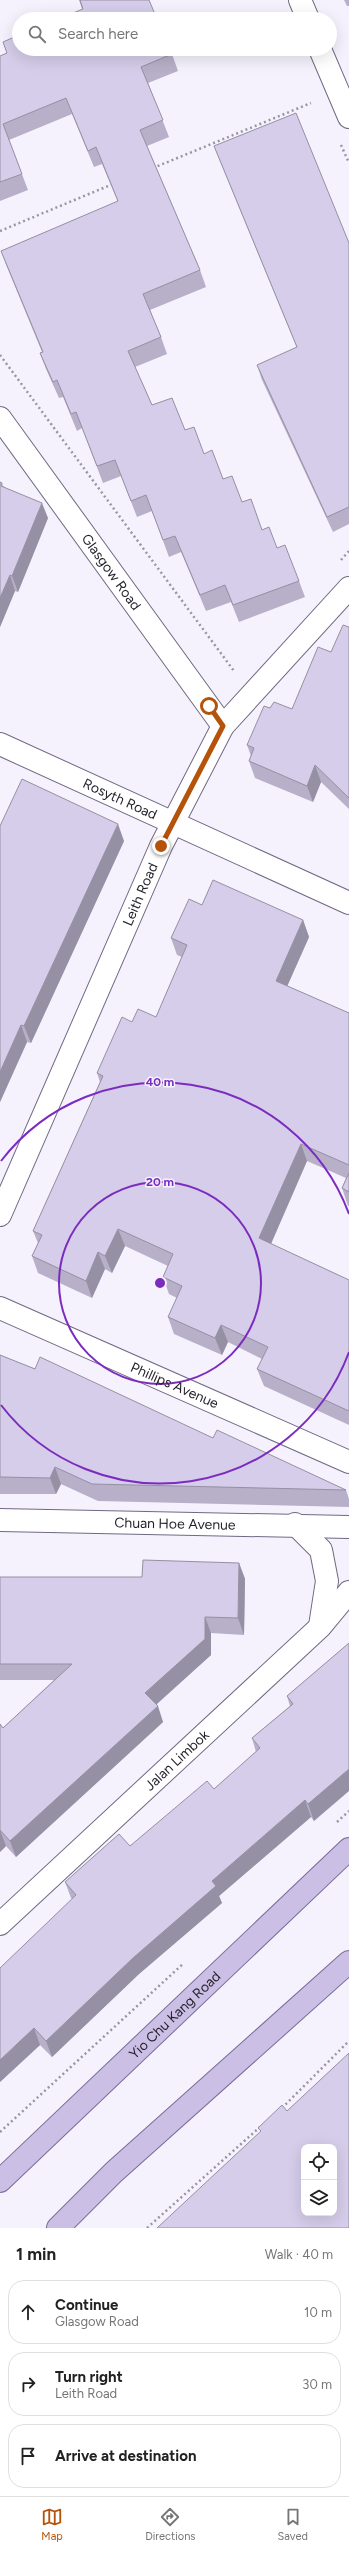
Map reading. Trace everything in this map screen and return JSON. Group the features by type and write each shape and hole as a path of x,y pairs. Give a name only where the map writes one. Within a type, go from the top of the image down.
{"main road":[{"name":"Yio Chu Kang Road","path":"0,2181 349,1849"},
{"path":"58,2228 114,2172 349,1962"}],"street":[{"path":"300,0 305,12"},
{"path":"323,56 349,117"},
{"name":"Glasgow Road","path":"0,418 223,726"},
{"name":"Leith Road","path":"0,1215 172,823 223,726 349,588"},
{"name":"Rosyth Road","path":"0,744 349,903"},
{"name":"Phillips Avenue","path":"0,1308 349,1462"},
{"name":"Chuan Hoe Avenue","path":"0,1520 295,1524 349,1527"},
{"path":"295,1524 321,1550 327,1581 320,1627"},
{"name":"Jalan Limbok","path":"0,1924 320,1627 349,1592"}],"path":[{"path":"146,171 314,102"},
{"path":"0,231 117,183"},
{"path":"0,354 238,675"},
{"path":"332,1828 349,1811"},
{"path":"0,2132 186,1961"},
{"path":"276,2113 349,2041"},
{"path":"147,2228 264,2123"}],"building":[{"path":"80,0 149,0 154,12 76,12 83,9"},
{"path":"12,38 12,56 167,56 141,67 163,120 140,130 200,270 143,294 161,337 128,351 152,405 172,398 185,430 194,427 204,454 212,450 223,479 232,476 242,502 251,499 262,530 269,527 277,548 285,545 299,581 233,605 225,585 200,595 175,536 163,540 146,495 131,501 115,460 97,466 76,412 71,414 57,380 53,382 40,353 43,352 1,251 118,201 96,147 88,151 66,98 3,124 22,174 0,182 0,56 7,53 3,42"},
{"path":"296,113 349,243 349,507 327,517 257,365 297,347 214,146"},
{"path":"0,482 2,483 1,486 42,503 12,576 10,575 0,598"},
{"path":"343,625 349,627 349,798 315,765 307,786 249,761 254,748 247,745 264,706 270,708 274,702 292,709 318,647 331,652"},
{"path":"22,779 118,824 24,1026 21,1025 0,1072 0,826"},
{"path":"213,880 303,920 276,981 349,1013 349,1165 301,1144 259,1238 349,1280 349,1411 257,1369 268,1347 221,1325 215,1338 168,1317 182,1286 163,1277 173,1254 118,1229 105,1256 98,1252 86,1281 32,1256 42,1235 33,1231 103,1076 97,1073 122,1017 132,1022 138,1009 156,1017 187,945 171,938 189,899 202,905"},
{"path":"349,1173 349,1192 342,1188"},
{"path":"0,1355 35,1369 40,1357 213,1438 217,1430 346,1490 92,1484 55,1467 50,1478 0,1477"},
{"path":"143,1560 239,1563 238,1618 205,1617 205,1639 145,1693 158,1706 10,1841 0,1830 0,1724 3,1728 72,1664 0,1664 0,1577 142,1577"},
{"path":"349,1643 349,1769 308,1804 305,1800 212,1881 216,1886 133,1958 46,2041 34,2028 0,2060 0,1968 76,1895 65,1882 119,1834 130,1846 207,1781 214,1789 260,1748 252,1738 293,1704 287,1696"},
{"path":"349,2053 349,2228 157,2228 261,2131 258,2128 282,2105 287,2111"}],"route":[{"path":"161,846 223,726 209,706"}]}
